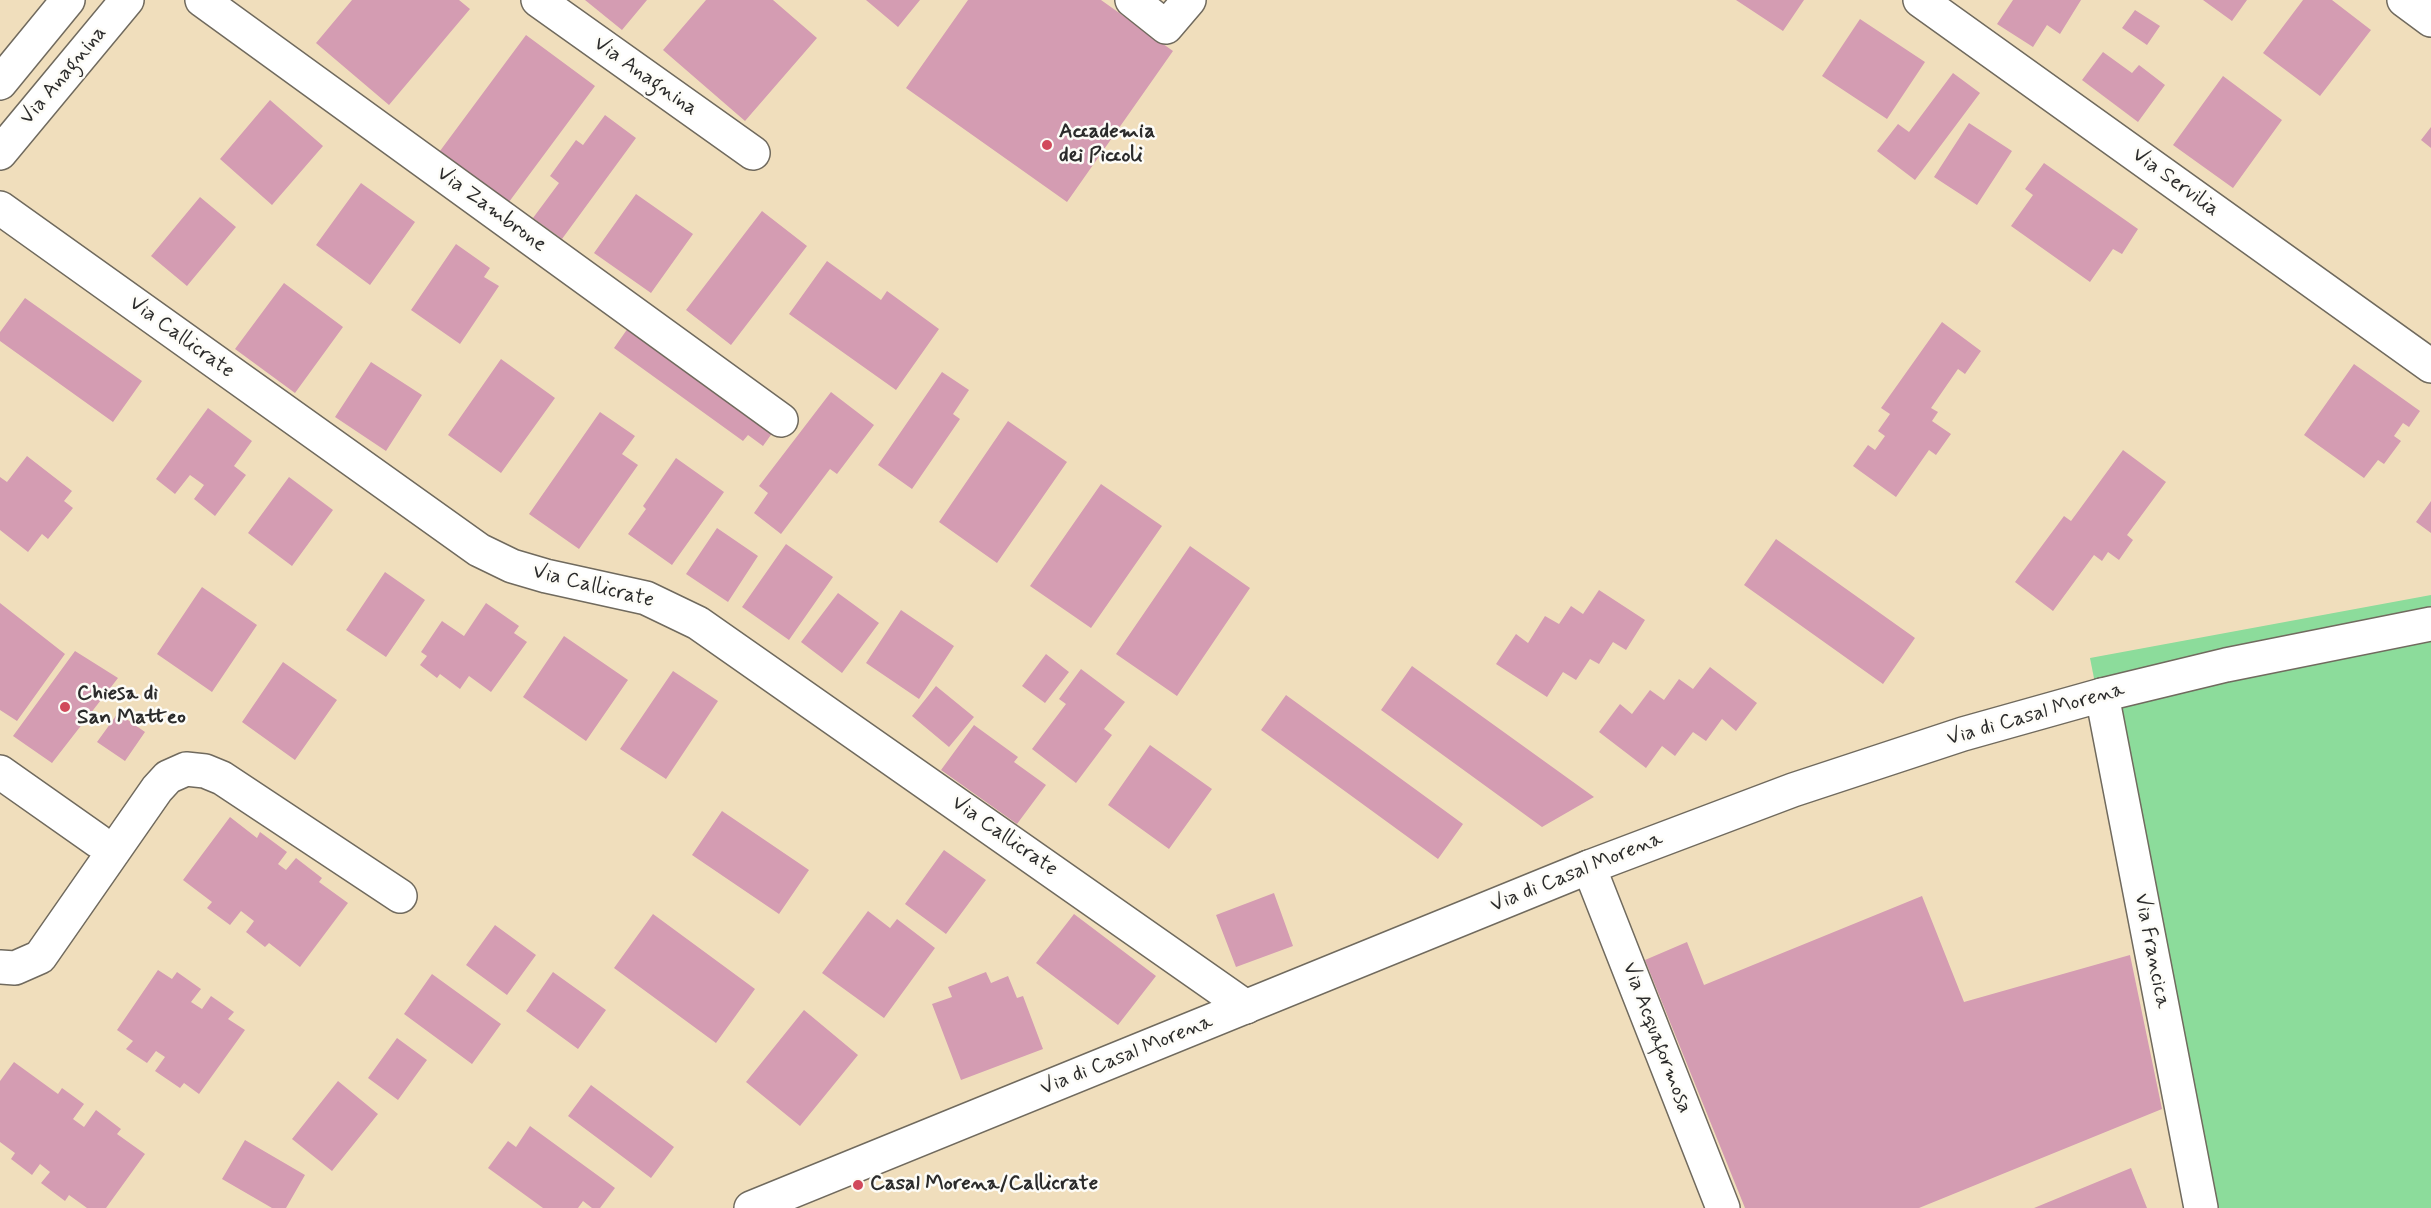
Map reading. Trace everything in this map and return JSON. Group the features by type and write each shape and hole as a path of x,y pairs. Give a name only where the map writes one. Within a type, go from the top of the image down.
{"street":[{"path":"0,83 68,0"},
{"name":"Via Anagnina","path":"0,153 128,0"},
{"name":"Via Zambrone","path":"202,0 781,420"},
{"name":"Via Anagnina","path":"538,0 753,153"},
{"path":"1132,0 1166,27 1189,0"},
{"name":"Via Servilia","path":"1920,0 2431,366"},
{"path":"2404,0 2431,20"},
{"name":"Via Callicrate","path":"0,208 472,546 512,566 646,598 698,623 1246,1007"},
{"name":"Via di Casal Morena","path":"751,1208 1589,867 1753,804 1963,734 2102,695 2226,665 2431,624"},
{"name":"Via Francica","path":"2102,695 2201,1208"},
{"path":"0,967 15,968 40,957 157,789 168,777 186,769 205,771 222,778 400,896"},
{"path":"0,772 98,841"},
{"name":"Via Acquaformosa","path":"1589,867 1723,1208"}],"green space":[{"path":"2431,595 2431,1208 2199,1208 2090,658"}],"building":[{"path":"352,0 459,0 470,9 389,105 316,43"},
{"path":"585,0 647,0 622,30"},
{"path":"706,0 773,0 817,38 745,121 663,50"},
{"path":"866,0 920,0 898,27"},
{"name":"Accademia dei Piccoli","path":"968,0 1101,0 1173,51 1067,202 906,88"},
{"path":"1736,0 1804,0 1783,31"},
{"path":"2013,0 2081,0 2060,34 2047,25 2033,47 1997,24"},
{"path":"2203,0 2247,0 2232,21"},
{"path":"2303,0 2332,0 2371,30 2320,96 2263,53"},
{"path":"2135,10 2160,26 2147,45 2122,28"},
{"path":"1860,19 1925,62 1887,119 1822,76"},
{"path":"526,35 595,86 506,206 437,155"},
{"path":"2103,52 2132,73 2139,65 2165,85 2138,122 2082,80"},
{"path":"1953,73 1980,93 1915,180 1877,151 1898,124 1909,132"},
{"path":"2223,76 2282,120 2233,188 2173,145"},
{"path":"270,100 323,146 272,205 220,159"},
{"path":"605,115 636,138 562,239 533,218 559,183 550,176 576,140 583,145"},
{"path":"1969,123 2012,151 1977,205 1934,177"},
{"path":"2431,127 2431,148 2421,140"},
{"path":"2044,163 2138,229 2122,254 2113,249 2090,282 2011,226 2033,195 2025,189"},
{"path":"361,183 415,222 370,285 316,245"},
{"path":"636,194 693,234 651,293 594,253"},
{"path":"200,197 236,227 187,286 151,256"},
{"path":"762,211 807,246 731,345 686,310"},
{"path":"456,244 490,268 484,277 499,286 460,344 411,310"},
{"path":"827,261 881,300 887,291 939,329 896,390 789,314"},
{"path":"284,283 343,327 295,393 235,349"},
{"path":"25,298 142,381 113,422 0,341 0,332"},
{"path":"633,321 778,425 763,446 748,435 743,441 614,348"},
{"path":"1942,322 1981,351 1965,374 1958,369 1931,408 1938,412 1932,421 1951,434 1936,455 1929,450 1896,497 1853,466 1868,445 1875,450 1885,436 1878,431 1890,414 1881,408"},
{"path":"501,359 555,398 501,473 448,435"},
{"path":"371,362 422,395 386,451 335,417"},
{"path":"2354,364 2420,411 2409,427 2403,423 2394,436 2401,441 2384,464 2378,460 2364,478 2304,435"},
{"path":"942,372 969,390 953,414 960,419 912,489 878,465"},
{"path":"831,392 874,425 837,474 830,469 781,534 754,513 768,493 759,486"},
{"path":"208,408 252,441 234,466 246,475 215,516 194,499 204,485 190,475 175,494 156,479"},
{"path":"600,412 635,436 622,454 638,465 579,549 529,514"},
{"path":"1008,421 1067,462 997,563 939,522"},
{"path":"2123,450 2166,482 2127,535 2133,540 2119,560 2108,552 2102,561 2094,555 2053,611 2015,582 2064,516 2071,521"},
{"path":"27,456 72,491 64,501 73,508 48,539 42,534 28,552 0,530 0,477 7,482"},
{"path":"676,458 724,492 672,565 628,534 646,509 643,506"},
{"path":"289,477 333,510 292,566 248,533"},
{"path":"1101,484 1162,526 1091,628 1030,586"},
{"path":"2431,501 2431,533 2416,522"},
{"path":"717,528 758,556 728,602 686,574"},
{"path":"1776,539 1915,638 1883,684 1744,585"},
{"path":"786,544 833,577 789,640 742,607"},
{"path":"1190,546 1250,588 1177,696 1116,654"},
{"path":"385,572 425,600 386,657 346,630"},
{"path":"202,587 257,625 212,692 157,654"},
{"path":"1599,590 1645,620 1626,650 1613,642 1599,664 1590,659 1576,680 1563,672 1547,697 1496,664 1516,634 1528,643 1545,616 1559,624 1571,606 1583,614"},
{"path":"838,593 879,623 842,673 801,642"},
{"path":"0,603 65,654 17,721 0,710"},
{"path":"486,603 519,626 514,633 527,642 491,692 469,676 460,689 440,674 437,678 420,665 427,656 421,652 442,621 464,636"},
{"path":"901,610 954,646 919,699 866,663"},
{"path":"564,636 628,680 586,741 523,697"},
{"name":"Chiesa di San Matteo","path":"75,651 118,678 52,763 13,736"},
{"path":"1046,654 1069,672 1045,703 1022,686"},
{"path":"283,662 337,700 295,760 242,722"},
{"path":"1412,666 1594,797 1542,827 1381,710"},
{"path":"1710,667 1757,703 1736,731 1722,719 1706,741 1693,732 1675,756 1662,746 1646,768 1599,732 1620,704 1632,714 1650,690 1664,700 1679,679 1693,689"},
{"path":"1081,669 1125,702 1104,729 1112,735 1076,783 1032,749 1066,704 1059,699"},
{"path":"673,671 718,701 666,779 620,749"},
{"path":"936,686 974,717 949,747 912,716"},
{"path":"1286,695 1463,824 1438,859 1261,730"},
{"path":"118,713 145,732 125,761 97,742"},
{"path":"974,725 1018,757 1014,762 1046,785 1017,824 941,770"},
{"path":"1150,745 1212,789 1169,849 1108,805"},
{"path":"722,811 809,870 779,914 692,855"},
{"path":"230,817 257,838 260,832 287,852 278,864 286,870 296,858 322,878 319,882 348,903 300,967 269,943 265,947 246,932 254,921 241,911 230,925 207,908 212,902 183,880"},
{"path":"944,850 986,880 946,934 905,904"},
{"path":"1274,893 1293,946 1236,967 1216,915"},
{"path":"1922,896 1964,1002 2130,955 2162,1109 1919,1208 1745,1208 1645,960 1687,942 1704,985"},
{"path":"868,911 890,928 897,919 935,948 884,1018 822,973"},
{"path":"653,914 755,989 716,1043 614,968"},
{"path":"1074,914 1156,976 1118,1025 1036,963"},
{"path":"495,925 536,955 507,995 466,965"},
{"path":"158,970 172,979 177,972 201,989 191,1002 202,1009 211,996 234,1012 228,1019 245,1030 199,1094 184,1083 180,1088 155,1071 165,1057 156,1051 147,1063 126,1049 133,1041 117,1030"},
{"path":"553,972 606,1010 578,1049 526,1011"},
{"path":"986,972 991,983 1008,976 1017,998 1023,996 1043,1049 961,1080 932,1004 952,997 948,987"},
{"path":"432,974 501,1024 472,1064 404,1014"},
{"path":"804,1010 858,1055 800,1126 746,1082"},
{"path":"397,1038 427,1060 398,1100 368,1078"},
{"path":"14,1062 58,1094 62,1088 84,1104 73,1119 84,1127 96,1110 121,1129 117,1134 145,1154 106,1208 87,1208 69,1195 65,1201 41,1183 50,1172 40,1164 32,1175 11,1159 15,1153 0,1142 0,1081"},
{"path":"338,1081 378,1114 332,1171 292,1139"},
{"path":"591,1085 674,1147 651,1178 568,1116"},
{"path":"530,1126 615,1188 600,1208 592,1208 583,1201 578,1208 543,1208 488,1168 508,1141 516,1147"},
{"path":"245,1140 305,1175 286,1208 272,1208 222,1179"},
{"path":"2131,1168 2147,1208 2034,1208"}],"place":[{"name":"Accademia dei Piccoli","path":"1047,145"},
{"name":"Chiesa di San Matteo","path":"65,707"},
{"name":"Casal Morena/Callicrate","path":"858,1185"}]}
